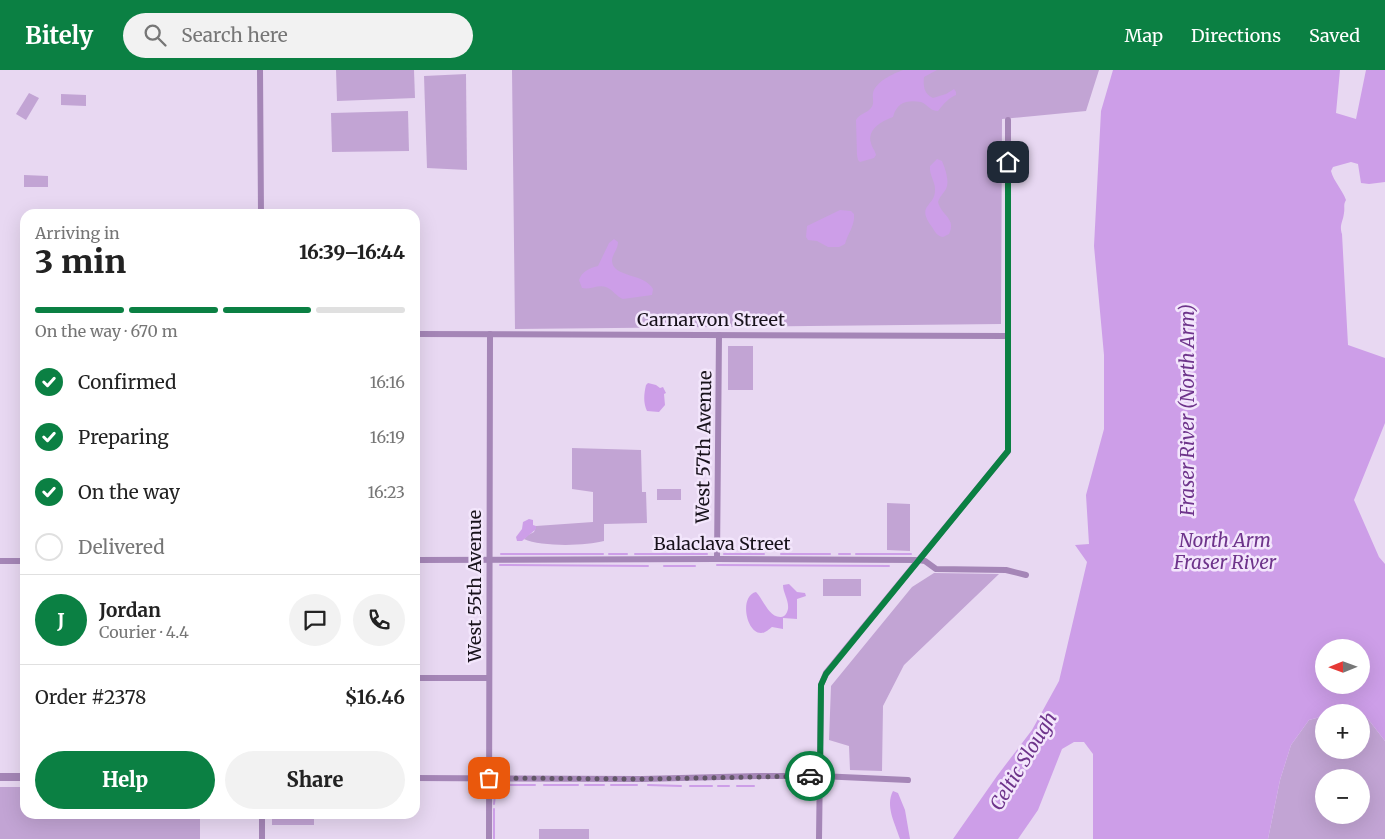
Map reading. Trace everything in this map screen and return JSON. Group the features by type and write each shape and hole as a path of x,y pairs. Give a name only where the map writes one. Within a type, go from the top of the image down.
{"street":[{"path":"260,70 261,209"},
{"path":"819,839 821,685 826,674 1008,451 1008,120"},
{"name":"Carnarvon Street","path":"420,334 1008,336"},
{"name":"West 55th Avenue","path":"489,839 490,334"},
{"name":"West 57th Avenue","path":"717,559 720,335"},
{"name":"Balaclava Street","path":"420,560 918,560 925,561 936,569 1006,570 1026,575"},
{"path":"0,561 20,561"},
{"path":"420,678 489,678"},
{"path":"420,778 642,779 820,776 908,780"},
{"path":"0,777 20,777"},
{"path":"262,819 262,839"}],"shaded area":[{"path":"336,70 414,70 415,98 337,101"},
{"path":"512,70 1099,70 1086,111 1002,119 1001,324 515,329"},
{"path":"466,74 467,170 427,168 424,76"},
{"path":"29,93 39,98 26,120 16,114"},
{"path":"61,94 86,95 86,106 61,105"},
{"path":"408,111 409,151 332,152 331,113"},
{"path":"24,175 48,176 48,187 24,187"},
{"path":"728,346 753,346 753,390 728,390"},
{"path":"572,448 641,450 642,492 646,492 647,523 604,524 604,541 596,543 575,545 552,544 532,542 524,539 534,532 536,526 593,522 593,492 572,489"},
{"path":"657,489 681,489 681,500 657,500"},
{"path":"887,503 910,504 910,551 887,550"},
{"path":"934,573 999,574 904,665 883,706 882,771 850,770 849,746 829,740 831,686 912,587"},
{"path":"823,579 861,579 861,596 823,596"},
{"path":"1315,718 1315,759 1370,759 1370,722 1385,741 1385,839 1268,839 1280,780 1291,745 1309,720"},
{"path":"0,787 20,787 20,819 200,819 200,839 0,839"},
{"path":"272,819 314,819 314,825 272,825"},
{"path":"539,829 589,829 589,839 539,839"}],"water":[{"path":"903,70 937,70 924,77 926,92 933,98 954,89 956,95 948,100 938,111 921,102 911,101 900,105 893,117 876,126 871,134 871,143 876,155 874,158 860,162 857,155 856,120 872,106 873,93 878,85 885,78"},
{"name":"North Arm Fraser River","path":"1113,70 1340,70 1336,113 1356,119 1366,70 1385,70 1385,182 1361,183 1358,164 1351,162 1333,167 1331,171 1346,200 1341,228 1348,345 1385,358 1385,423 1354,500 1379,557 1385,564 1385,741 1370,722 1370,704 1315,704 1315,718 1309,720 1291,745 1280,780 1268,839 1093,839 1093,754 1084,742 1074,742 1062,749 1038,810 1018,839 953,839 1032,730 1059,681 1087,562 1075,545 1089,544 1086,495 1104,429 1104,355 1094,246 1101,111"},
{"path":"937,159 942,161 947,179 946,189 938,202 951,224 949,234 943,237 935,232 925,214 933,199 935,186 930,166"},
{"path":"840,210 851,211 854,214 852,226 845,244 839,247 828,247 817,241 808,240 806,237 807,226"},
{"path":"614,239 618,242 612,259 614,266 623,273 649,284 653,289 652,295 623,299 606,287 582,288 579,280 580,277 587,270 598,266 609,243"},
{"path":"648,383 660,388 663,387 666,393 664,394 665,405 659,412 647,411 644,395"},
{"path":"529,519 533,520 533,525 536,526 536,529 522,541 517,541 516,537 522,529 523,522"},
{"path":"789,584 797,592 805,593 806,596 797,599 797,619 783,618 783,629 772,627 763,633 756,631 748,621 746,614 746,607 751,595 756,592 773,614 782,617 785,616 788,609 783,585"},
{"path":"893,791 898,793 905,810 910,839 900,839 893,821 890,803"}],"waterway":[{"path":"501,554 603,554"},
{"path":"609,554 627,554"},
{"path":"635,554 707,554"},
{"path":"724,554 764,554"},
{"path":"781,554 830,554"},
{"path":"839,554 850,554"},
{"path":"856,554 911,554"},
{"path":"500,565 648,566"},
{"path":"717,565 889,566"},
{"path":"664,566 695,566"},
{"path":"494,804 496,785 535,785"},
{"path":"544,785 578,785"},
{"path":"585,785 604,785"},
{"path":"611,785 637,785"},
{"path":"648,785 681,786"},
{"path":"690,786 712,786"},
{"path":"718,786 729,786"},
{"path":"737,786 754,786"},
{"path":"494,809 494,839"}],"way so far":[{"path":"489,778 642,779 810,776"}],"route":[{"path":"810,776 820,776 821,685 826,674 1008,451 1008,162"}],"water label":[{"name":"Fraser River (North Arm)","path":"1187,410"},
{"name":"Celtic Slough","path":"1023,761"}]}
